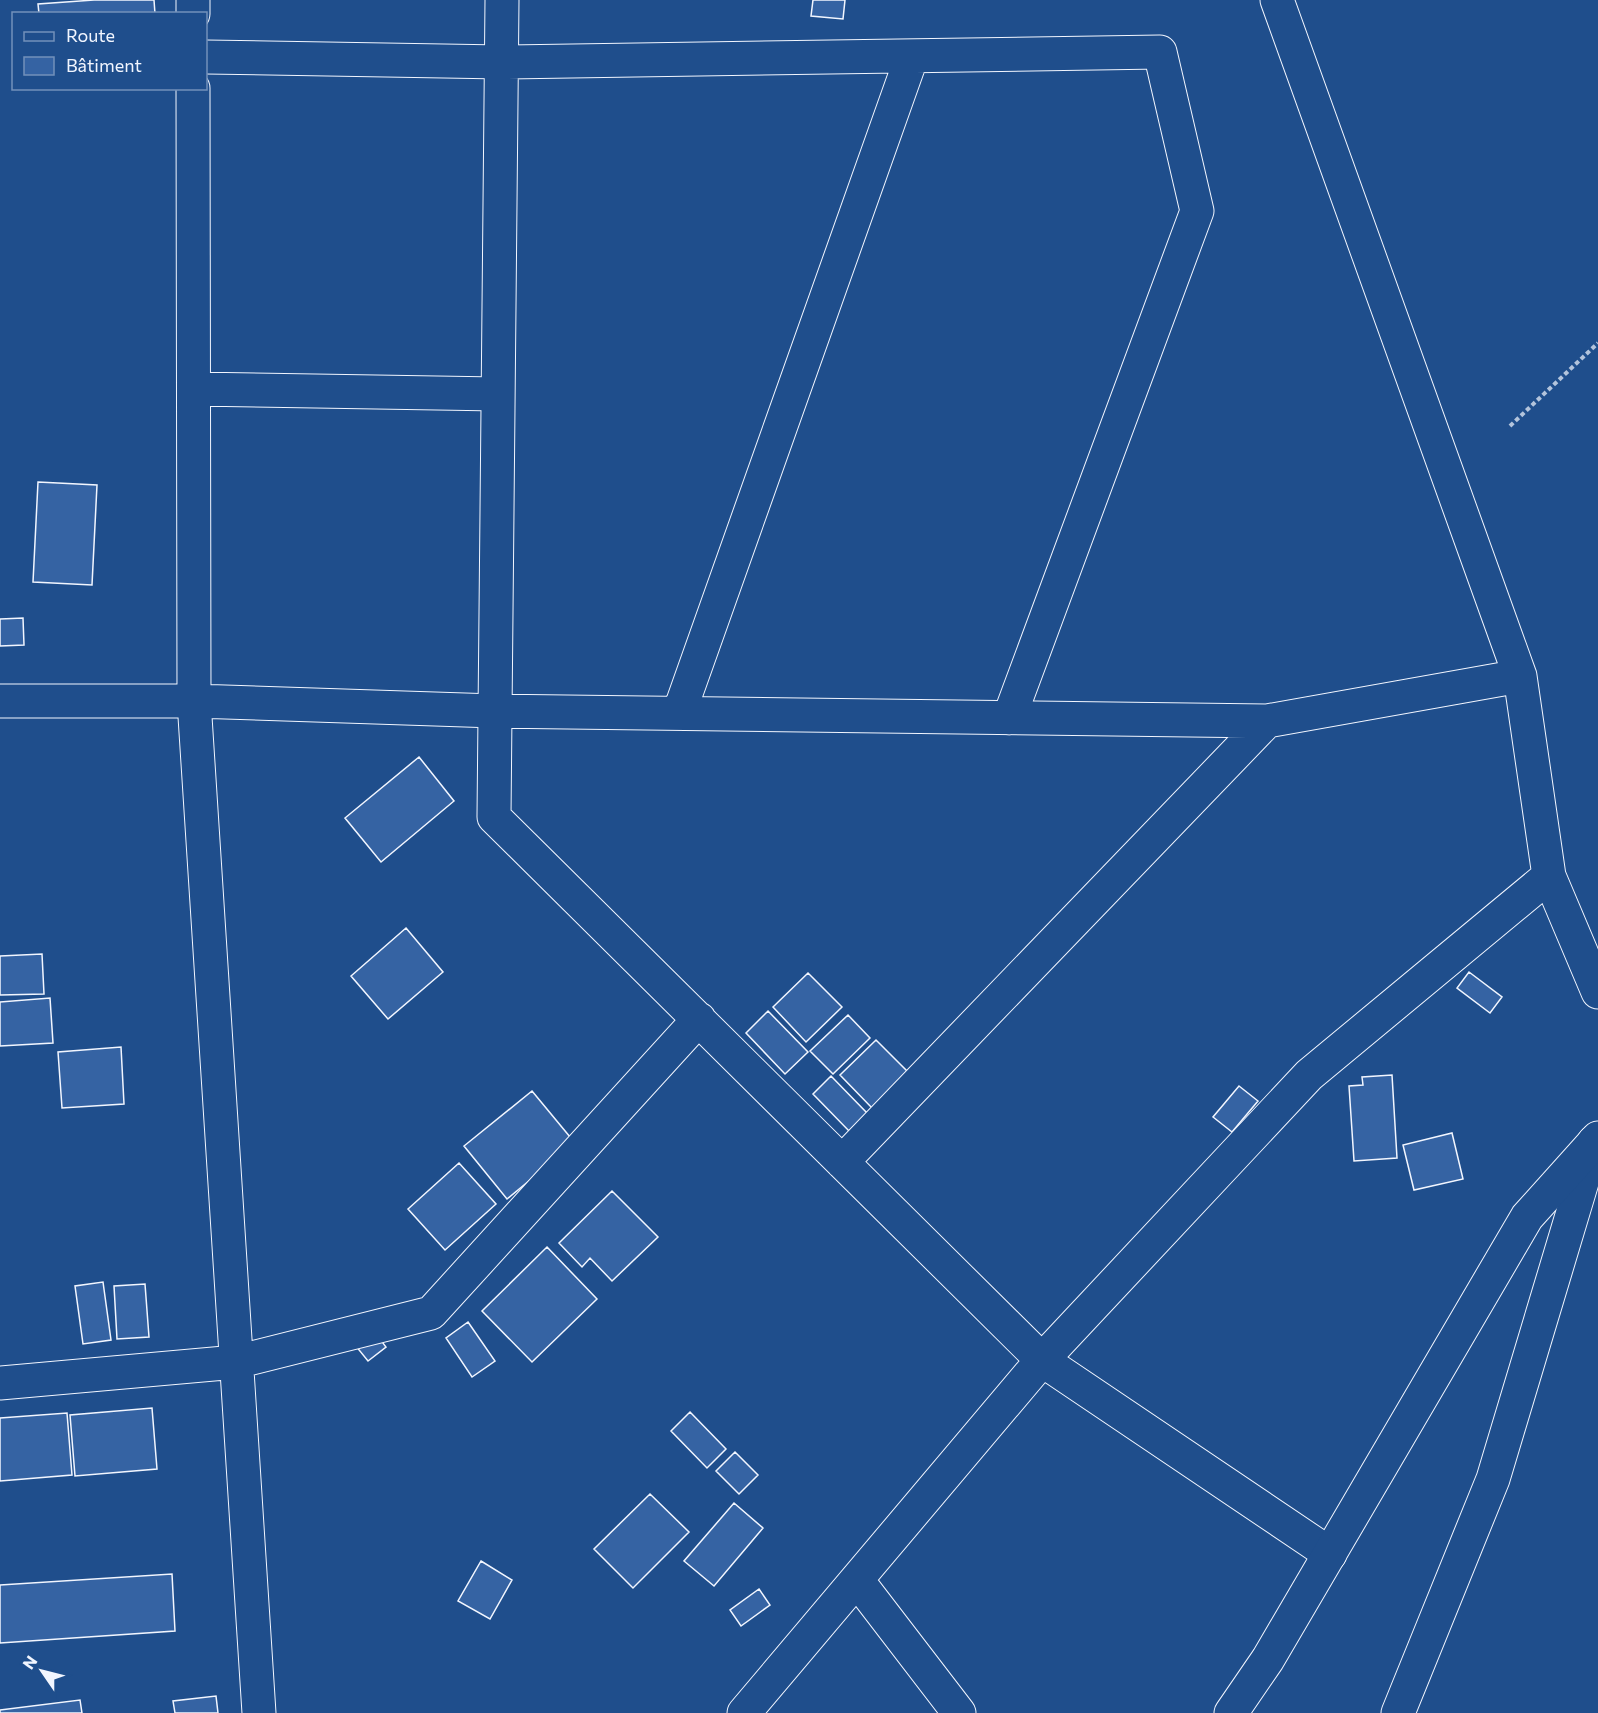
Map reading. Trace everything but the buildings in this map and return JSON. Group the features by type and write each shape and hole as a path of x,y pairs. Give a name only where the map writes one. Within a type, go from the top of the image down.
{"street":[{"path":"502,0 494,817 1042,1360 1330,1554"},
{"path":"1277,0 1520,676 1549,876 1598,992"},
{"path":"207,57 502,62 1160,52 1197,211 1009,718"},
{"path":"679,713 912,56"},
{"path":"193,90 194,702 259,1713"},
{"path":"194,389 498,394"},
{"path":"0,701 194,702 495,711 1267,720 1520,676"},
{"path":"842,1162 1267,720"},
{"path":"744,1713 1042,1360 1309,1075 1549,876"},
{"path":"0,1383 237,1362 431,1313 699,1019"},
{"path":"1231,1713 1268,1659 1527,1217 1596,1140"},
{"path":"1398,1713 1493,1479 1596,1140"},
{"path":"857,1580 959,1713"}],"path":[{"path":"1510,426 1598,343"}]}
